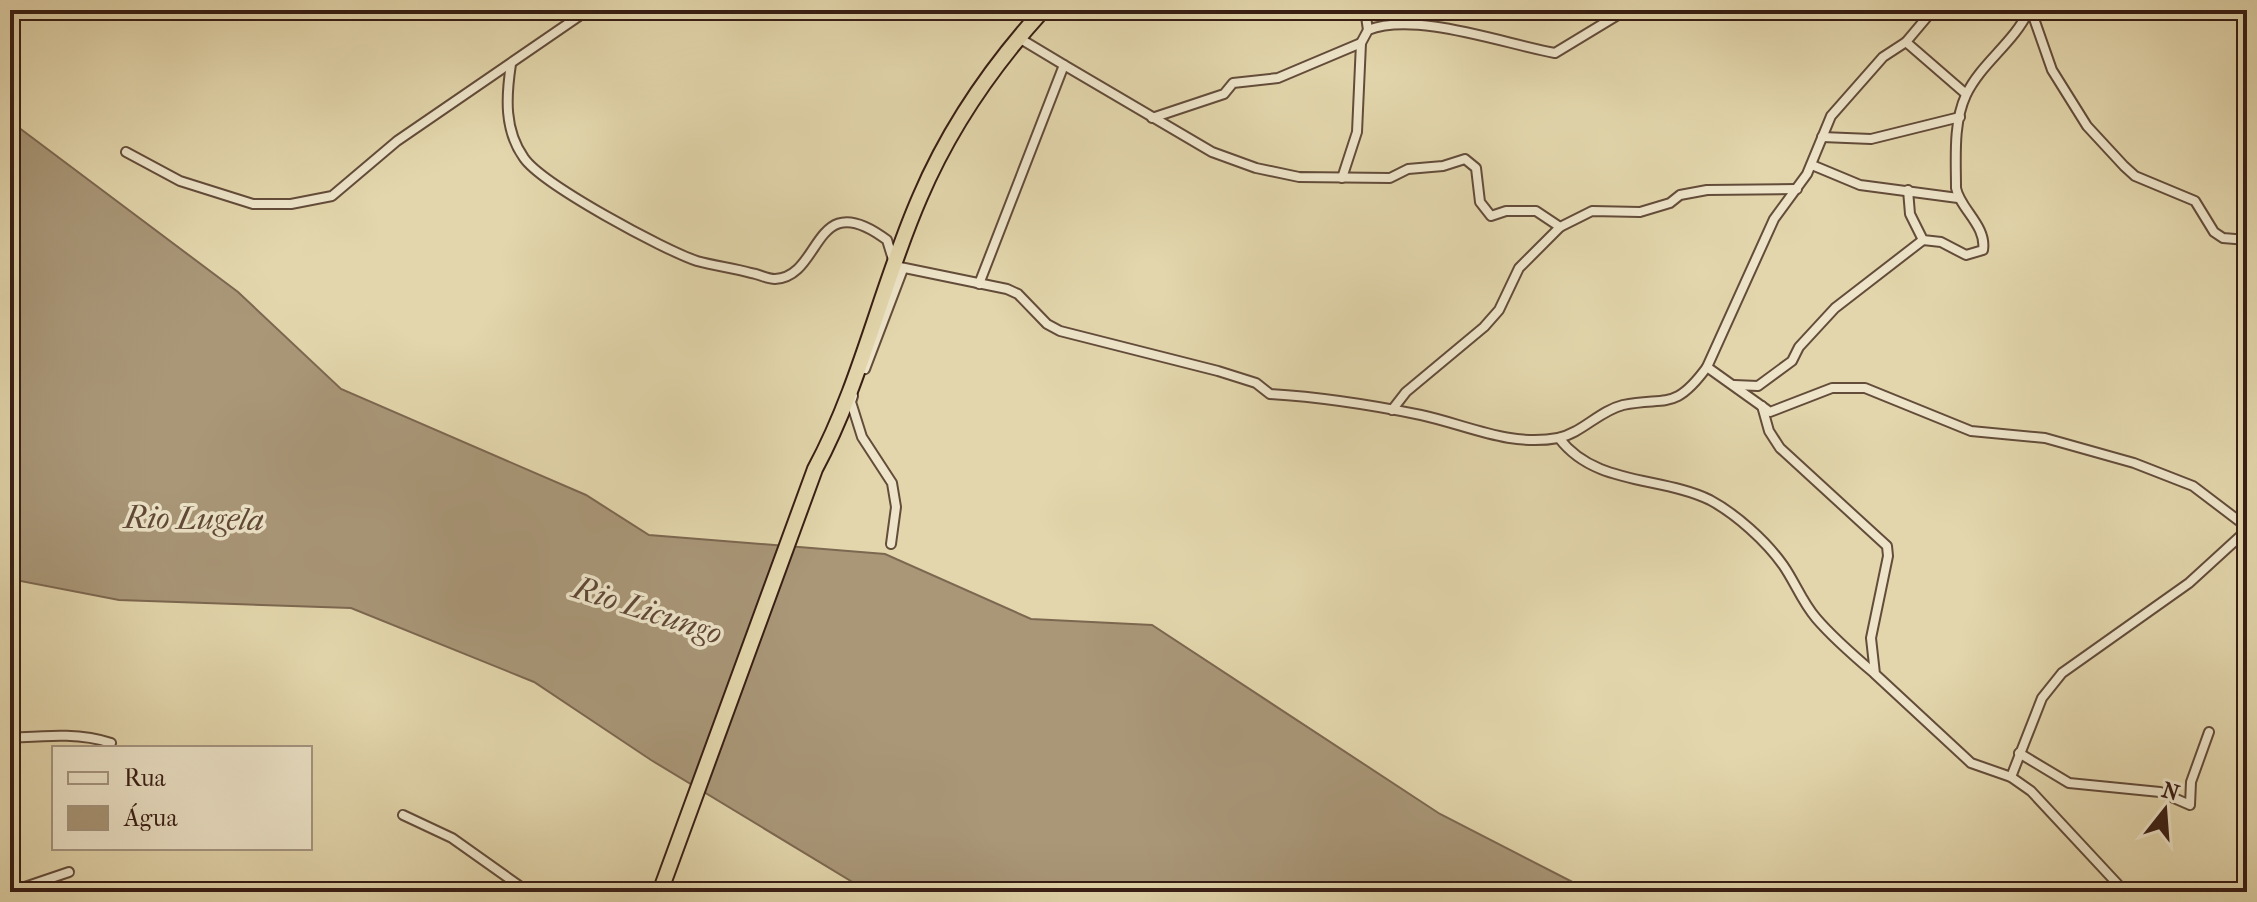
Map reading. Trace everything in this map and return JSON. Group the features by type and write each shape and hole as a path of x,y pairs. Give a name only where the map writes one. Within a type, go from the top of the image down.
{"highway":[{"path":"660,892 678,850 815,469 837,429 939,155 970,105 1043,10"}],"street":[{"path":"126,152 180,181 253,204 291,204 332,196 397,141 588,10"},
{"path":"1342,178 1357,132 1361,43 1368,30 1365,10"},
{"path":"1368,30 1391,25 1437,28 1555,53 1626,10"},
{"path":"899,268 1018,294 1047,324 1068,335 1136,348 1218,371 1256,383 1270,394 1392,410 1463,425 1487,435 1526,441 1559,438 1614,408 1663,403 1676,397 1707,367 1743,295 1774,219 1812,165 1831,116 1883,57 1906,42 1933,10"},
{"path":"1734,385 1758,386 1792,361 1799,347 1835,308 1923,240 1941,242 1966,255 1983,250 1983,238 1958,198 1960,117 1966,94 2006,47 2030,10"},
{"path":"2030,10 2052,70 2087,126 2124,166 2135,176 2186,195 2223,238 2247,240"},
{"path":"1019,38 1151,118 1228,160 1299,177 1390,178 1408,169 1443,166 1465,159 1476,168 1480,202 1490,215 1536,211 1560,227"},
{"path":"1906,42 1966,94"},
{"path":"1151,118 1224,94 1233,83 1278,78 1361,43"},
{"path":"511,64 505,110 524,159 552,182 672,250 698,261 778,279 798,270 832,226 843,221 863,226 887,240 899,268 851,402 862,437 892,483 896,507 891,544"},
{"path":"979,284 1064,65"},
{"path":"1822,137 1871,139 1960,117"},
{"path":"1812,165 1860,185 1958,198"},
{"path":"1392,410 1406,392 1484,327 1499,310 1519,268 1560,227 1592,211 1640,212 1670,203 1680,195 1707,190 1797,189"},
{"path":"1908,190 1910,214 1923,240"},
{"path":"1707,367 1770,412 1832,388 1865,388 1971,431 2045,438 2134,463 2193,486 2247,528 2189,583 2062,673 2042,698 2011,777"},
{"path":"1761,405 1769,431 1780,448 1887,546 1888,556 1871,638 1875,674"},
{"path":"1559,438 1570,453 1590,464 1646,484 1708,500 1729,513 1783,565 1814,616 1971,763 2011,777 2031,791 2125,892"},
{"path":"2019,753 2069,783 2160,792 2190,805 2191,782 2209,732"},
{"path":"10,738 97,738 111,743"},
{"path":"403,815 452,838 528,892"},
{"path":"10,892 69,872"},
{"path":"254,892 253,888 267,892"}],"water":[{"path":"10,121 238,292 341,389 586,495 649,535 885,554 1031,619 1152,625 1440,814 1592,892 869,892 651,760 534,682 351,608 119,600 10,579"}],"water label":[{"name":"Rio Lugela","path":"194,518"},
{"name":"Rio Licungo","path":"648,610"}]}
